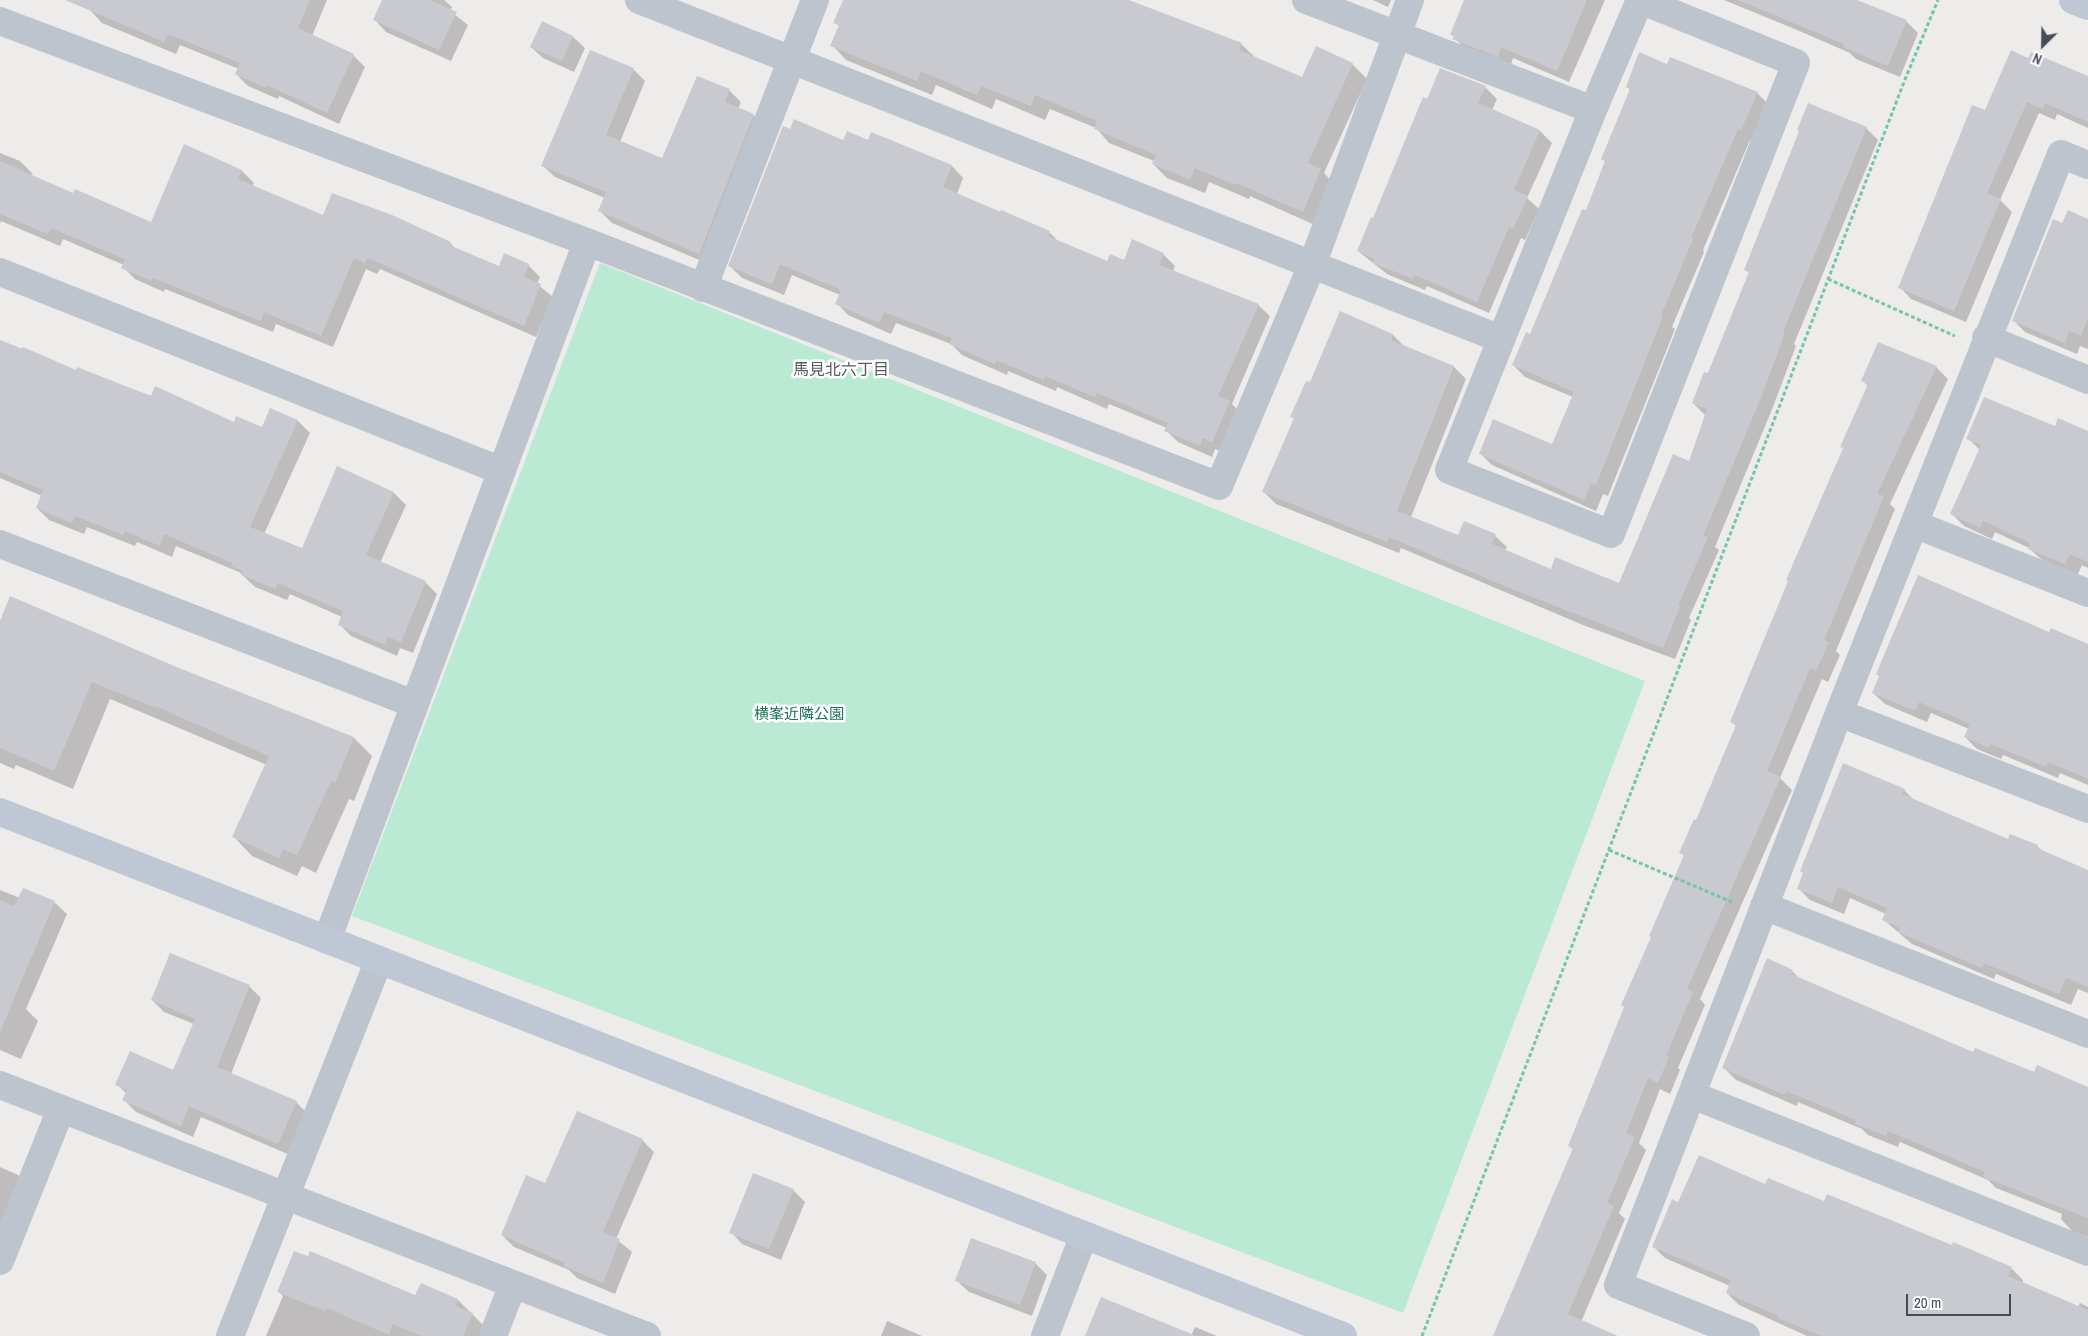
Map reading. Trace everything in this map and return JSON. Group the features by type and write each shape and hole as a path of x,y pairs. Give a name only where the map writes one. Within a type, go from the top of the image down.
{"street":[{"path":"639,0 792,58 1501,339"},
{"path":"703,288 814,0"},
{"path":"1306,0 1593,110"},
{"path":"0,21 587,242 1219,486 1312,265 1410,0"},
{"path":"1640,0 1796,63 1612,534 1449,470 1593,110 1640,0"},
{"path":"2072,0 2088,6"},
{"path":"1746,1336 1618,1285 1839,713 1984,343 2061,154 2088,165"},
{"path":"327,940 587,242"},
{"path":"0,272 502,471"},
{"path":"1984,343 2088,380"},
{"path":"1914,524 2088,593"},
{"path":"0,544 414,704"},
{"path":"1839,713 2088,809"},
{"path":"0,812 1343,1336"},
{"path":"1762,910 2088,1034"},
{"path":"230,1336 380,960"},
{"path":"0,1085 284,1197 647,1336"},
{"path":"1692,1095 2088,1252"},
{"path":"0,1261 61,1109"},
{"path":"1044,1336 1084,1235"},
{"path":"493,1336 513,1284"}],"path":[{"path":"1422,1336 1904,82 1938,0"},
{"path":"1828,280 1984,343"},
{"path":"1609,850 1762,910"}],"green space":[{"name":"横峯近隣公園","path":"600,263 1645,681 1403,1313 352,916"}],"building":[{"path":"65,0 310,0 298,28 354,54 327,113 267,85 266,88 235,74 240,63 168,34 164,42"},
{"path":"382,0 430,0 457,12 439,50 373,20"},
{"path":"843,0 1129,0 1242,43 1239,50 1302,77 1316,46 1353,63 1308,163 1321,169 1303,212 1236,183 1235,185 1195,168 1190,180 1152,164 1156,155 1094,129 1097,121 1035,95 1031,106 981,86 977,95 921,71 917,81 830,46 839,25 833,23"},
{"path":"1464,0 1587,0 1557,71 1501,47 1498,57 1452,39 1454,36 1450,35"},
{"path":"1738,0 1857,0 1907,20 1888,66 1843,47 1844,44"},
{"path":"542,21 573,36 562,61 530,47"},
{"path":"590,50 634,68 606,135 662,158 697,76 730,89 725,102 754,114 699,254 598,211 606,192 541,166"},
{"path":"2011,50 2028,58 2031,52 2088,76 2088,122 2045,103 2043,109 2027,102 1987,193 2001,199 1954,311 1898,288 1972,105 1985,110"},
{"path":"1639,52 1667,64 1670,57 1758,92 1741,130 1738,129 1691,238 1693,239 1661,315 1663,316 1596,485 1591,483 1584,500 1479,454 1493,419 1552,444 1574,392 1512,365 1526,332 1530,334 1582,209 1586,210 1605,161 1601,159 1630,89 1626,87"},
{"path":"1440,68 1486,86 1478,103 1540,130 1514,190 1528,196 1513,229 1509,227 1477,302 1415,275 1413,279 1373,263 1374,259 1357,251 1371,217 1373,218 1423,97 1427,99"},
{"path":"1808,103 1867,127 1783,332 1785,333 1762,395 1703,536 1708,537 1678,606 1680,607 1663,648 1507,587 1389,537 1387,542 1262,492 1294,418 1290,417 1306,381 1310,382 1340,311 1393,334 1391,340 1454,366 1397,511 1458,535 1464,521 1496,534 1492,544 1551,569 1555,557 1619,583 1673,454 1689,461 1707,409 1692,403 1704,372 1708,373 1749,272 1744,270 1799,131 1797,130"},
{"path":"794,119 843,140 847,131 868,140 871,132 952,165 943,187 1050,231 1048,236 1107,261 1110,254 1124,260 1132,239 1164,253 1159,265 1259,304 1218,396 1230,401 1212,442 1203,438 1200,446 1164,431 1168,423 1097,393 1095,397 1045,376 1044,380 996,360 995,364 949,344 952,338 884,312 879,323 835,304 841,290 780,264 772,284 728,266 783,126 790,129"},
{"path":"184,144 242,170 238,179 323,215 332,193 392,215 451,242 449,245 499,266 504,253 529,264 524,277 541,284 524,326 368,258 365,263 354,258 321,336 264,312 261,321 153,278 152,281 121,268 125,259 51,228 48,234 0,214 0,161 73,193 75,189 151,222"},
{"path":"2068,210 2088,219 2088,318 2081,336 2069,331 2065,343 2012,321 2053,219 2062,223"},
{"path":"0,340 22,349 23,347 76,370 77,367 151,396 155,386 234,422 236,416 262,427 270,408 298,420 250,527 302,548 337,466 394,492 366,555 426,581 401,642 388,637 385,645 338,625 343,611 278,583 275,589 241,575 243,571 231,566 232,563 164,534 160,546 125,531 123,535 75,516 72,523 36,508 43,490 0,472"},
{"path":"1878,342 1937,366 1877,494 1884,496 1824,640 1829,642 1816,671 1810,668 1767,771 1781,777 1687,989 1693,992 1666,1056 1669,1057 1658,1083 1648,1078 1626,1133 1635,1137 1607,1203 1614,1206 1568,1314 1618,1336 1493,1336 1573,1148 1568,1146 1624,1007 1621,1005 1684,855 1679,853 1694,819 1696,820 1736,725 1730,722 1788,581 1786,580 1843,448 1840,447 1868,384 1861,381"},
{"path":"1984,397 2055,426 2058,418 2088,431 2088,562 2070,554 2065,564 2028,549 2030,543 1983,521 1980,528 1950,514 1981,445 1966,439"},
{"path":"1918,575 2049,632 2051,628 2088,644 2088,779 2048,762 2046,767 1991,744 1989,748 1964,737 1970,724 1919,702 1915,711 1872,693 1879,676 1876,674"},
{"path":"10,596 179,668 354,737 335,783 331,781 297,855 283,849 279,858 232,837 269,756 155,706 92,682 54,771 0,748 0,621"},
{"path":"1843,763 1905,789 1902,794 2008,839 2010,834 2038,845 2037,848 2088,870 2088,987 2066,978 2059,994 1984,963 1982,968 1898,932 1900,928 1882,920 1887,908 1838,887 1832,903 1797,889 1803,873 1800,871"},
{"path":"23,888 55,901 0,1032 0,900 14,906"},
{"path":"170,953 250,985 217,1067 297,1101 278,1144 189,1106 181,1126 122,1100 127,1090 115,1085 130,1051 173,1070 195,1019 151,1000"},
{"path":"1767,958 1793,970 1791,974 1973,1052 1975,1048 2034,1072 2037,1065 2088,1087 2088,1218 1983,1177 1985,1172 1888,1131 1886,1136 1855,1124 1856,1120 1786,1091 1785,1095 1722,1068"},
{"path":"577,1111 643,1139 603,1232 620,1239 603,1283 563,1266 565,1263 501,1235 526,1175 545,1183"},
{"path":"1699,1155 1765,1184 1768,1178 1824,1201 1827,1194 1952,1245 1953,1242 2012,1267 2008,1276 2088,1310 2088,1336 1822,1336 1778,1318 1779,1316 1726,1293 1731,1280 1652,1247 1672,1199 1678,1202"},
{"path":"753,1173 794,1189 769,1249 729,1233"},
{"path":"971,1238 1036,1262 1020,1305 955,1281"},
{"path":"294,1251 308,1256 310,1251 415,1295 421,1283 458,1299 455,1306 473,1313 463,1336 421,1336 393,1324 389,1335 327,1308 325,1311 277,1292"},
{"path":"1101,1297 1194,1335 1194,1336 1085,1336"}],"district":[{"name":"馬見北六丁目","path":"841,371"}]}
